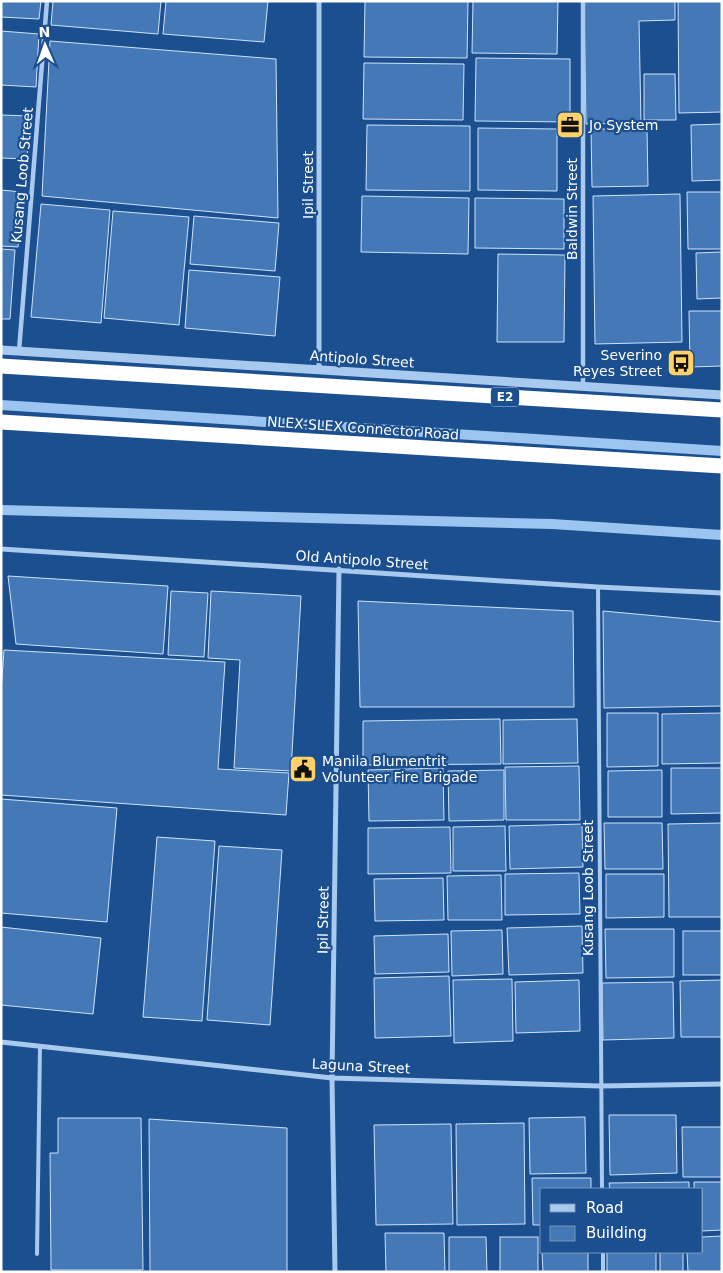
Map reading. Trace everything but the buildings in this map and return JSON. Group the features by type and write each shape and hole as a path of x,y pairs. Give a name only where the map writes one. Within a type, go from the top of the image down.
{"highway":[{"name":"E2","path":"1,366 722,410"},
{"name":"NLEX-SLEX Connector Road","path":"1,422 722,466"}],"street":[{"name":"Kusang Loob Street","path":"19,351 47,1"},
{"name":"Ipil Street","path":"319,1 319,370"},
{"name":"Baldwin Street","path":"583,1 583,386"},
{"name":"Antipolo Street","path":"1,350 722,395"},
{"name":"Old Antipolo Street","path":"1,549 339,569 598,587 722,593"},
{"name":"Ipil Street","path":"335,1272 332,1078 339,569"},
{"name":"Laguna Street","path":"1,1042 332,1078 600,1086 722,1084"}],"lane":[{"name":"Kusang Loob Street","path":"598,587 602,1188"},
{"path":"37,1254 40,1046"},
{"path":"603,1253 603,1272"}],"waterway":[{"path":"1,405 722,451"},
{"path":"1,510 552,524 722,535"}],"place":[{"name":"Jo System","path":"570,125"},
{"name":"Severino Reyes Street","path":"681,363"},
{"name":"Manila Blumentrit Volunteer Fire Brigade","path":"303,769"}]}
